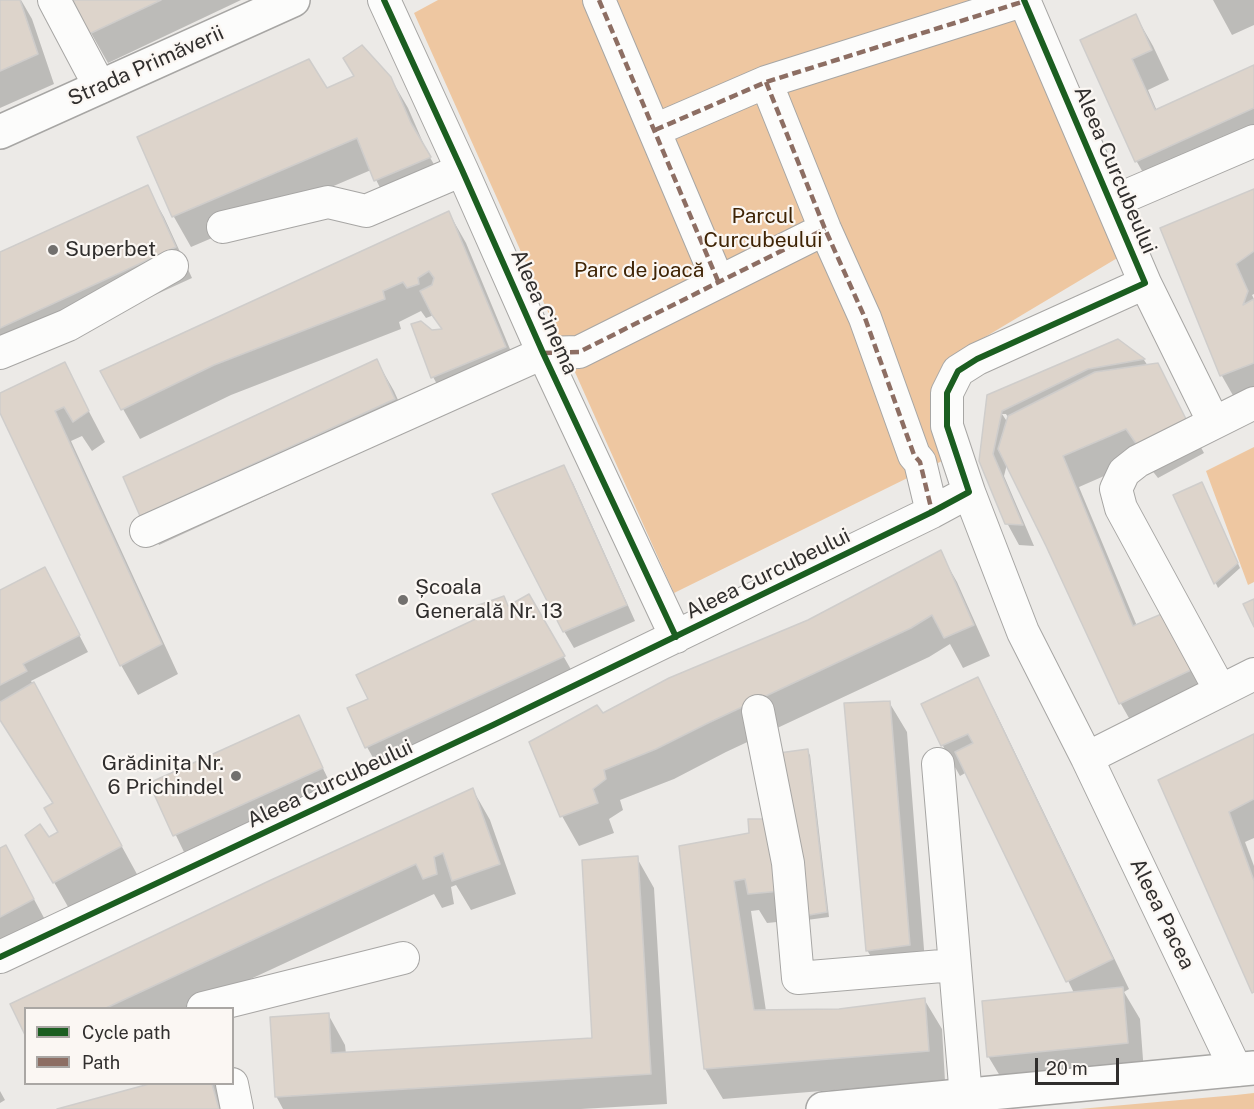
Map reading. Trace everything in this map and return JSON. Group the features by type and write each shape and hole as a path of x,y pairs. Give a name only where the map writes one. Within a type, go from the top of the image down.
{"main road":[{"name":"Strada Primăverii","path":"0,132 293,0"},
{"path":"823,1109 1245,1069"}],"street":[{"path":"54,0 100,87"},
{"name":"Aleea Cinema","path":"384,0 543,353 676,637"},
{"path":"599,0 718,280"},
{"path":"655,130 766,82 1025,0"},
{"name":"Aleea Curcubeului","path":"0,957 472,735 969,492 947,426 947,393 958,371 977,359 1145,283 1025,0"},
{"path":"766,82 825,229 865,318 914,455 920,462 932,512"},
{"name":"Aleea Curcubeului","path":"1112,202 1254,141"},
{"path":"223,227 328,202 366,211 462,170"},
{"path":"543,353 579,352 718,280 825,229"},
{"path":"0,353 68,325 172,266"},
{"path":"1145,283 1214,423"},
{"name":"Aleea Cinema","path":"146,531 543,353"},
{"path":"1220,690 1121,508 1116,489 1124,472 1138,461 1254,403"},
{"name":"Aleea Pacea","path":"969,492 1023,632 1245,1069"},
{"path":"1087,758 1254,674"},
{"path":"758,711 788,863 798,978 954,965"},
{"path":"938,764 966,1097"},
{"path":"212,1007 403,958"},
{"path":"232,1085 237,1109"}],"green space":[{"name":"Parcul Curcubeului","path":"438,0 1012,0 1124,254 955,355 942,461 674,593 414,13"},
{"path":"1254,447 1254,582 1248,585 1206,471"},
{"path":"1254,1093 1254,1109 1079,1109 1236,1095"}],"building":[{"path":"0,0 20,0 38,54 0,71"},
{"path":"73,0 161,0 89,34"},
{"path":"1136,14 1152,50 1132,59 1155,110 1254,65 1254,108 1135,162 1080,40"},
{"path":"362,45 391,77 411,123 431,157 374,181 357,138 172,217 137,137 309,59 327,88 354,76 343,58"},
{"path":"148,185 176,247 0,328 0,252"},
{"path":"1254,189 1254,251 1236,264 1248,291 1243,305 1254,299 1254,363 1220,376 1160,228"},
{"path":"449,211 506,347 431,378 411,324 421,321 432,330 442,329 420,291 432,285 434,278 429,271 418,278 419,284 407,288 403,282 383,291 385,299 214,365 121,410 100,371"},
{"path":"1118,339 1145,359 1088,369 1002,411 993,454 1023,525 1005,524 979,461 987,395"},
{"path":"377,359 395,399 140,516 123,477"},
{"path":"65,362 89,411 73,422 64,407 55,411 162,644 120,666 0,413 0,393"},
{"path":"1158,363 1188,423 1140,449 1126,429 1063,456 1133,626 1164,613 1193,669 1119,704 998,449 1008,416 1095,372"},
{"path":"564,465 627,605 563,632 492,494"},
{"path":"1202,482 1238,563 1214,584 1173,495"},
{"path":"941,550 974,625 944,638 932,615 911,628 656,749 604,770 606,779 593,789 598,803 560,817 529,742 597,705 603,713 669,678 808,620"},
{"path":"45,567 80,635 23,664 27,671 0,685 0,590"},
{"path":"529,594 565,656 365,748 347,708 368,699 356,675 480,617 476,606 504,596 508,606"},
{"path":"1254,599 1254,627 1243,604"},
{"path":"978,677 1113,959 1066,982 955,752 973,743 968,734 941,746 921,704"},
{"path":"34,682 122,846 53,883 25,835 40,824 49,837 58,832 44,808 53,803 0,720 0,702"},
{"path":"890,701 910,945 866,951 844,703"},
{"name":"Grădinița Nr. 6 Prichindel","path":"299,715 323,768 173,836 149,783"},
{"path":"1254,734 1254,799 1229,812 1254,881 1254,992 1252,993 1158,780"},
{"path":"808,749 827,912 803,916 779,753"},
{"path":"473,788 500,864 452,881 443,853 434,857 437,874 423,879 416,864 108,1007 24,1007 24,1033 10,1004 271,880"},
{"path":"748,819 770,819 781,891 748,894 745,879 734,881 754,1010 839,1009 925,998 929,1051 704,1069 679,846 749,833"},
{"path":"6,845 34,899 0,917 0,848"},
{"path":"638,856 651,1074 275,1097 270,1017 329,1013 331,1053 592,1038 582,860"},
{"path":"1123,987 1128,1043 987,1057 982,1001"},
{"path":"145,1085 212,1085 219,1109 57,1109"}],"marked path":[{"path":"599,0 718,281"},
{"path":"655,130 766,82 1025,1"},
{"path":"766,82 825,229 865,318 914,455 920,462 932,512"},
{"path":"543,353 579,352 825,229"}],"cycle path":[{"path":"384,0 543,353 676,637"},
{"path":"0,957 493,725 969,492 947,426 947,393 958,371 977,359 1145,283 1024,0"}],"place":[{"name":"Superbet","path":"53,250"},
{"name":"Școala Generală Nr. 13","path":"403,600"},
{"name":"Grădinița Nr. 6 Prichindel","path":"236,776"}],"park label":[{"name":"Parc de joacă","path":"639,271"}]}
